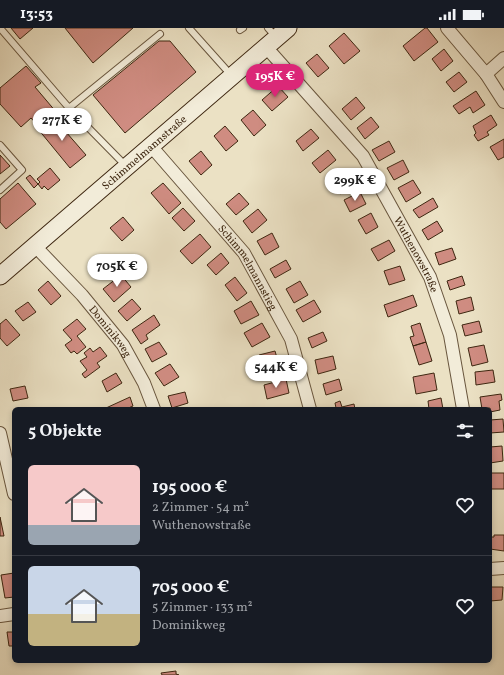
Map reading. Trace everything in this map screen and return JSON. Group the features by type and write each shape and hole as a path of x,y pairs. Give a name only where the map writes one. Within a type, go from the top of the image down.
{"street":[{"path":"447,28 486,74 504,102"},
{"name":"Schimmelmannstraße","path":"0,276 232,76 275,35"},
{"name":"Wuthenowstraße","path":"275,35 363,156 430,277 450,335 463,407"},
{"path":"486,74 504,58"},
{"name":"Schimmelmannstieg","path":"151,146 244,253 291,339 309,407"},
{"name":"Dominikweg","path":"34,246 82,295 123,345 144,383 153,407"},
{"path":"0,434 12,485"},
{"path":"492,569 504,568"},
{"path":"0,616 12,614"}],"lane":[{"path":"0,28 69,108 127,167"},
{"path":"189,28 232,76"},
{"path":"69,108 160,34"},
{"path":"0,145 22,170 0,190"}],"building":[{"path":"11,28 33,28 20,39"},
{"path":"65,28 133,28 93,63"},
{"path":"427,28 438,42 414,61 403,46"},
{"path":"344,33 360,51 344,64 329,46"},
{"path":"159,41 170,41 196,72 125,133 93,95"},
{"path":"444,49 453,61 441,71 432,59"},
{"path":"317,54 329,68 318,77 306,63"},
{"path":"26,66 41,83 35,87 57,113 40,128 31,118 21,127 0,104 0,88"},
{"path":"459,72 467,82 454,92 446,82"},
{"path":"278,86 288,97 272,111 262,100"},
{"path":"476,91 485,105 473,113 470,107 459,114 453,106"},
{"path":"356,97 365,108 351,120 342,109"},
{"path":"253,110 266,125 254,136 241,120"},
{"path":"491,115 497,125 487,132 489,135 478,141 474,135 476,133 473,126"},
{"path":"53,117 86,155 70,168 38,129"},
{"path":"371,117 379,127 365,139 357,128"},
{"path":"225,126 238,141 226,151 214,136"},
{"path":"311,129 319,138 303,151 296,141"},
{"path":"504,139 504,157 498,160 490,147"},
{"path":"389,141 395,152 379,161 372,150"},
{"path":"328,150 336,160 320,173 312,163"},
{"path":"201,151 212,165 201,175 189,161"},
{"path":"0,155 10,166 0,174"},
{"path":"403,160 409,172 394,180 387,168"},
{"path":"50,168 60,180 48,190 44,186 42,189 38,184 40,182 37,179"},
{"path":"347,170 356,182 340,194 331,183"},
{"path":"30,175 38,184 34,188 26,178"},
{"path":"413,180 421,193 406,202 398,188"},
{"path":"18,183 36,204 6,229 0,222 0,199"},
{"path":"163,183 181,203 169,214 151,193"},
{"path":"360,192 366,204 350,212 344,200"},
{"path":"239,193 249,204 236,215 226,204"},
{"path":"433,198 438,207 419,218 413,210"},
{"path":"183,208 195,221 184,231 172,218"},
{"path":"258,209 267,220 252,233 243,221"},
{"path":"371,213 378,227 366,234 358,220"},
{"path":"123,217 134,230 122,241 110,228"},
{"path":"437,221 443,231 428,240 422,230"},
{"path":"272,233 279,247 265,255 257,241"},
{"path":"200,234 211,247 192,264 180,251"},
{"path":"389,240 395,251 378,261 371,249"},
{"path":"452,248 456,259 439,265 435,253"},
{"path":"221,253 229,263 216,275 207,265"},
{"path":"286,260 291,269 275,278 270,269"},
{"path":"400,266 405,280 389,285 384,271"},
{"path":"121,275 131,287 114,302 103,289"},
{"path":"462,276 465,285 450,290 447,281"},
{"path":"235,277 247,293 237,301 225,285"},
{"path":"48,281 61,296 51,305 38,290"},
{"path":"300,281 308,295 294,303 286,289"},
{"path":"413,295 417,306 388,317 384,305"},
{"path":"471,297 474,310 459,314 456,301"},
{"path":"132,299 141,309 127,321 118,311"},
{"path":"314,300 321,312 303,322 296,310"},
{"path":"251,301 259,315 241,324 234,311"},
{"path":"28,302 36,312 23,321 15,311"},
{"path":"154,315 160,325 146,335 148,339 141,344 132,330"},
{"path":"6,319 20,335 7,346 0,338 0,324"},
{"path":"77,319 86,329 77,336 86,347 77,354 74,351 71,353 65,345 72,340 63,330"},
{"path":"479,321 482,332 465,336 462,325"},
{"path":"262,323 270,337 252,347 244,333"},
{"path":"420,323 426,342 413,346 410,337 414,336 411,326"},
{"path":"323,332 327,341 312,348 308,338"},
{"path":"159,342 167,354 152,362 145,349"},
{"path":"426,342 432,361 419,365 413,346"},
{"path":"484,345 488,362 472,366 468,348"},
{"path":"100,347 107,356 97,363 100,367 85,378 82,374 87,370 80,361 87,357 84,353 90,348 93,352"},
{"path":"275,351 279,365 263,370 259,355"},
{"path":"333,356 336,369 318,374 315,360"},
{"path":"170,364 179,377 164,386 155,373"},
{"path":"493,370 495,382 476,385 475,372"},
{"path":"116,373 122,383 107,392 102,381"},
{"path":"434,373 437,390 416,394 413,377"},
{"path":"286,379 289,393 267,399 264,385"},
{"path":"339,379 342,390 326,395 323,384"},
{"path":"25,386 28,398 13,401 10,389"},
{"path":"185,392 188,403 172,407 168,396"},
{"path":"501,394 502,400 499,401 500,410 492,412 492,407 482,407 480,397"},
{"path":"130,397 133,406 131,407 108,407"},
{"path":"441,398 443,407 429,407 428,401"},
{"path":"340,401 342,407 336,407 335,403"},
{"path":"354,404 355,407 342,407"},
{"path":"503,419 504,432 492,433 492,420"},
{"path":"502,446 503,461 492,463 492,447"},
{"path":"492,473 504,473 504,489 492,489"},
{"path":"0,517 4,536 0,536"},
{"path":"494,535 504,535 504,551 492,549 492,537 494,537"},
{"path":"12,573 12,597 5,598 1,575"},
{"path":"492,587 503,587 502,600 492,601"},
{"path":"7,632 12,632 12,646 9,646"},
{"path":"176,671 176,674 179,675 162,675 161,673"}]}
